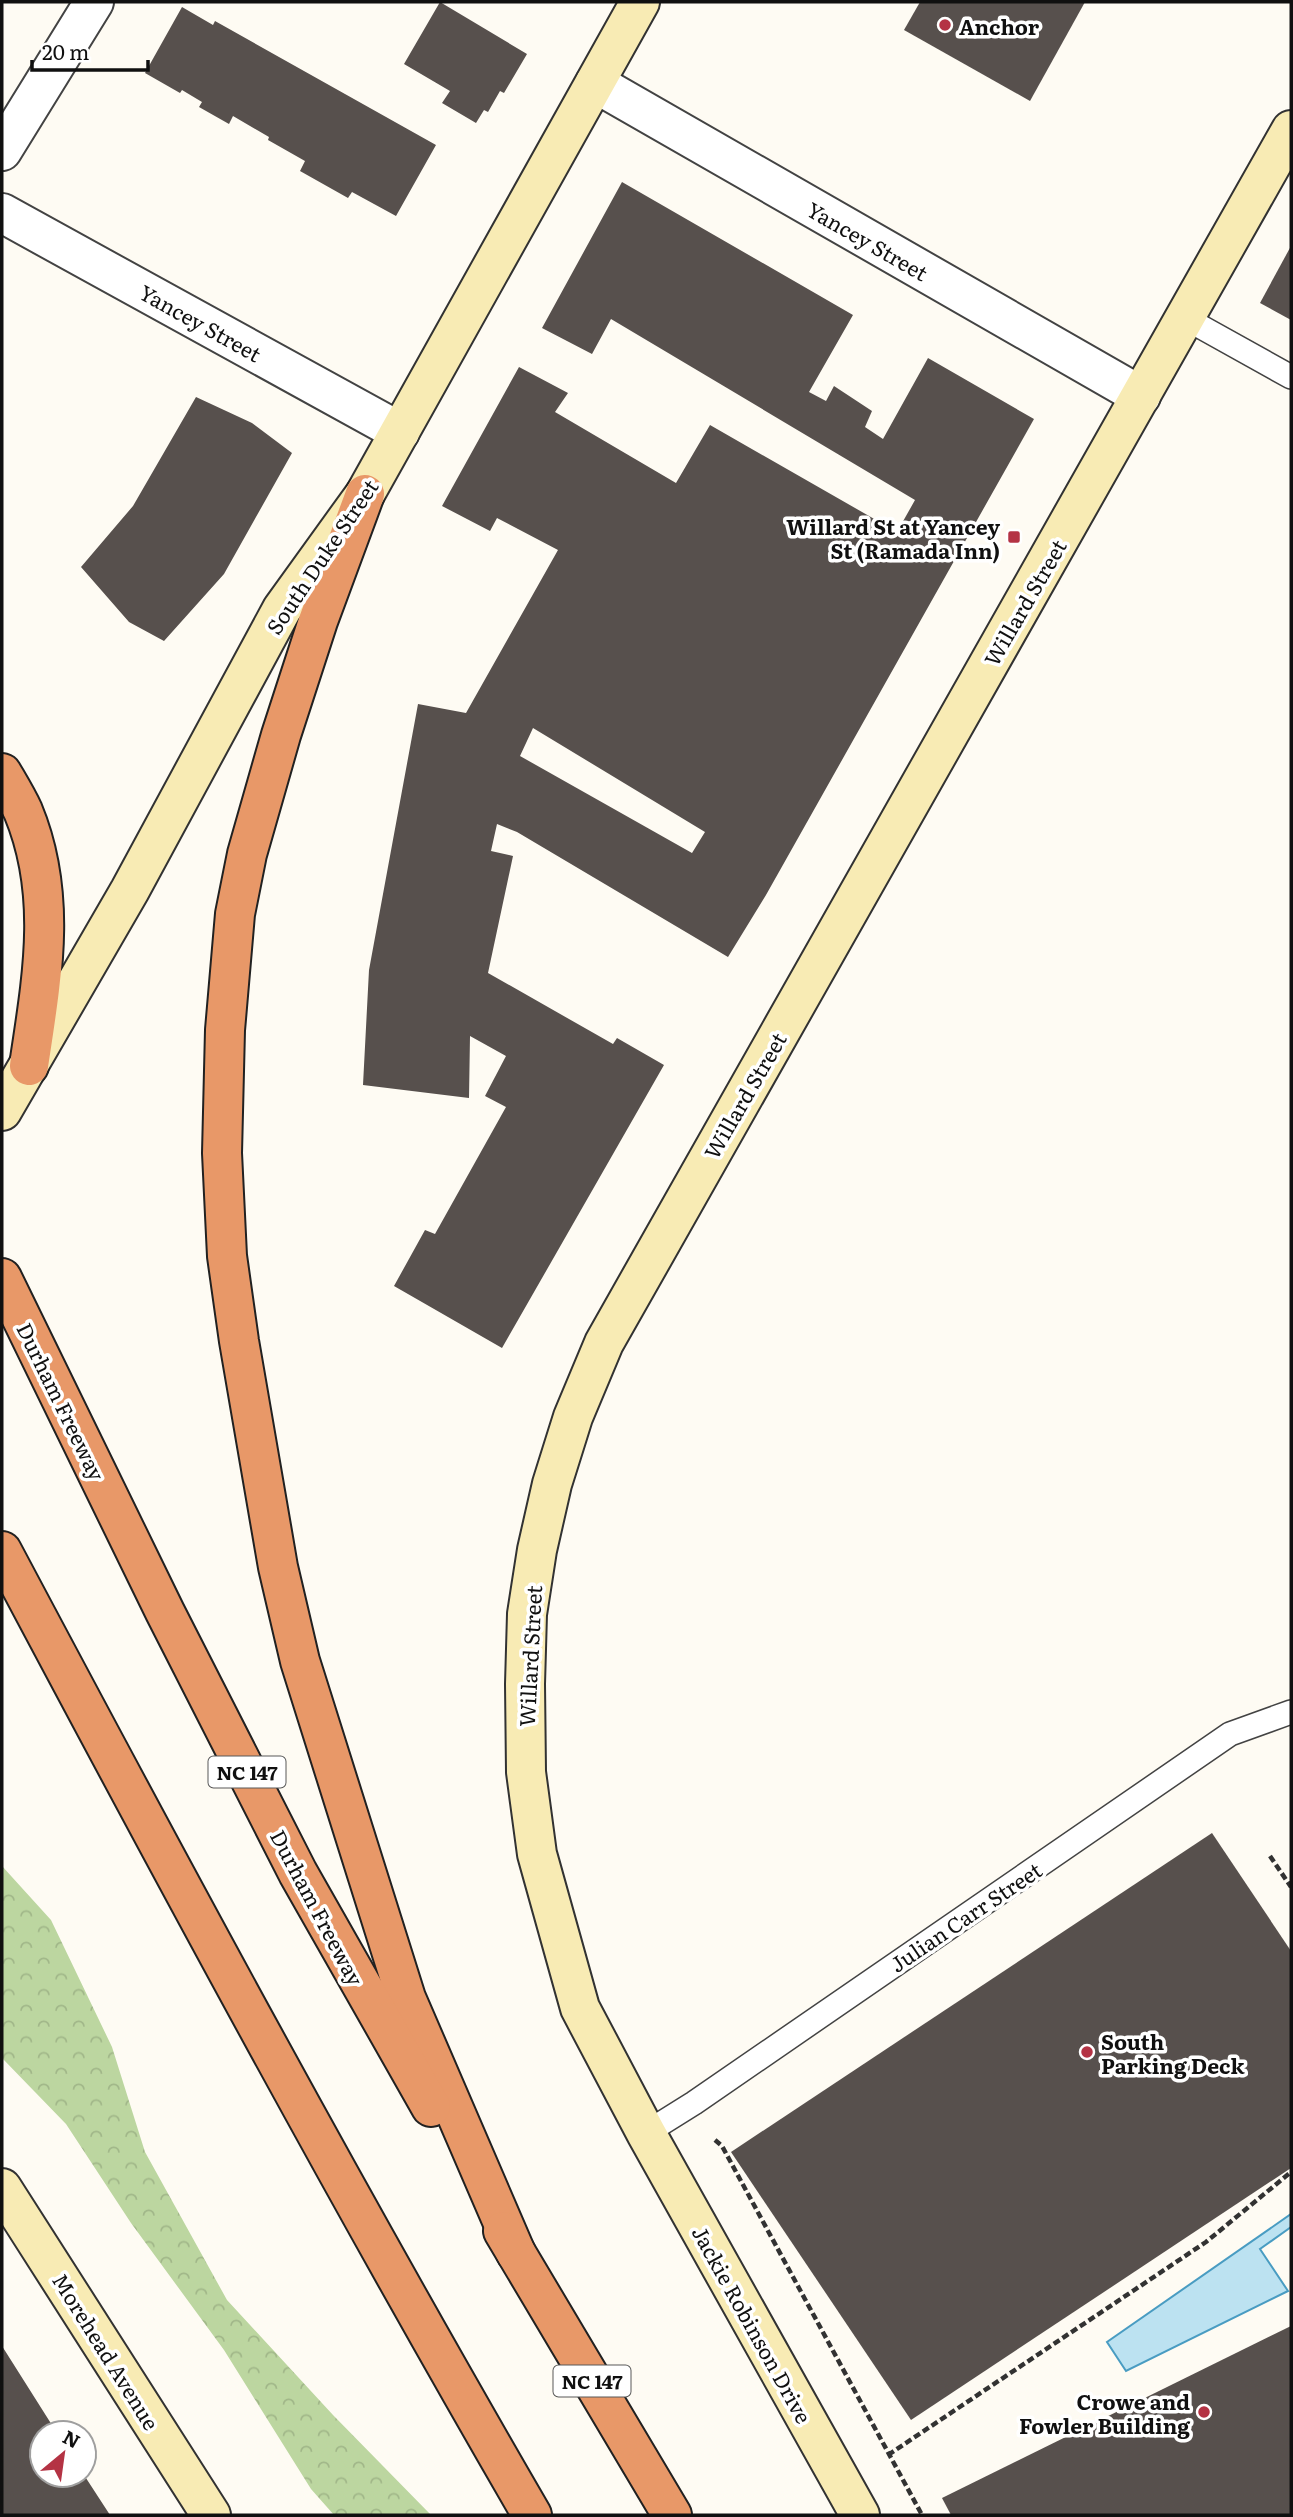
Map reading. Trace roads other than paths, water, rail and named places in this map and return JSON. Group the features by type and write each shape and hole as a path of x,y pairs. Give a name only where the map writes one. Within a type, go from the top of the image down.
{"highway":[{"path":"365,494 318,621 281,735 247,854 235,914 225,1030 222,1153 227,1256 278,1567 300,1661 407,1998 516,2253"},
{"path":"2,773 22,810 38,859 44,899 44,965 29,1066"},
{"name":"Durham Freeway","path":"2,1278 159,1600 298,1873 516,2253 670,2512"},
{"path":"2,1551 201,1925 368,2229 532,2515"}],"street":[{"path":"2,151 94,2"},
{"name":"South Duke Street","path":"2,1111 130,890 282,610 365,494 640,2"},
{"name":"Yancey Street","path":"595,83 1141,396"},
{"name":"Willard Street","path":"646,2133 580,2008 537,1854 526,1772 527,1625 537,1550 552,1484 573,1417 604,1343 1291,130"},
{"name":"Yancey Street","path":"2,213 400,432"},
{"name":"Jackie Robinson Drive","path":"646,2133 860,2515"},
{"name":"Morehead Avenue","path":"2,2188 211,2515"}],"lane":[{"path":"1185,318 1291,377"},
{"name":"Julian Carr Street","path":"646,2133 694,2103 1230,1734 1291,1712"}],"water":[{"path":"1291,2214 1291,2227 1260,2249 1288,2291 1126,2371 1107,2342"}],"place":[{"name":"Anchor","path":"945,25"},
{"name":"Willard St at Yancey St (Ramada Inn)","path":"1014,537"},
{"name":"South Parking Deck","path":"1087,2052"},
{"name":"Crowe and Fowler Building","path":"1204,2412"}]}
